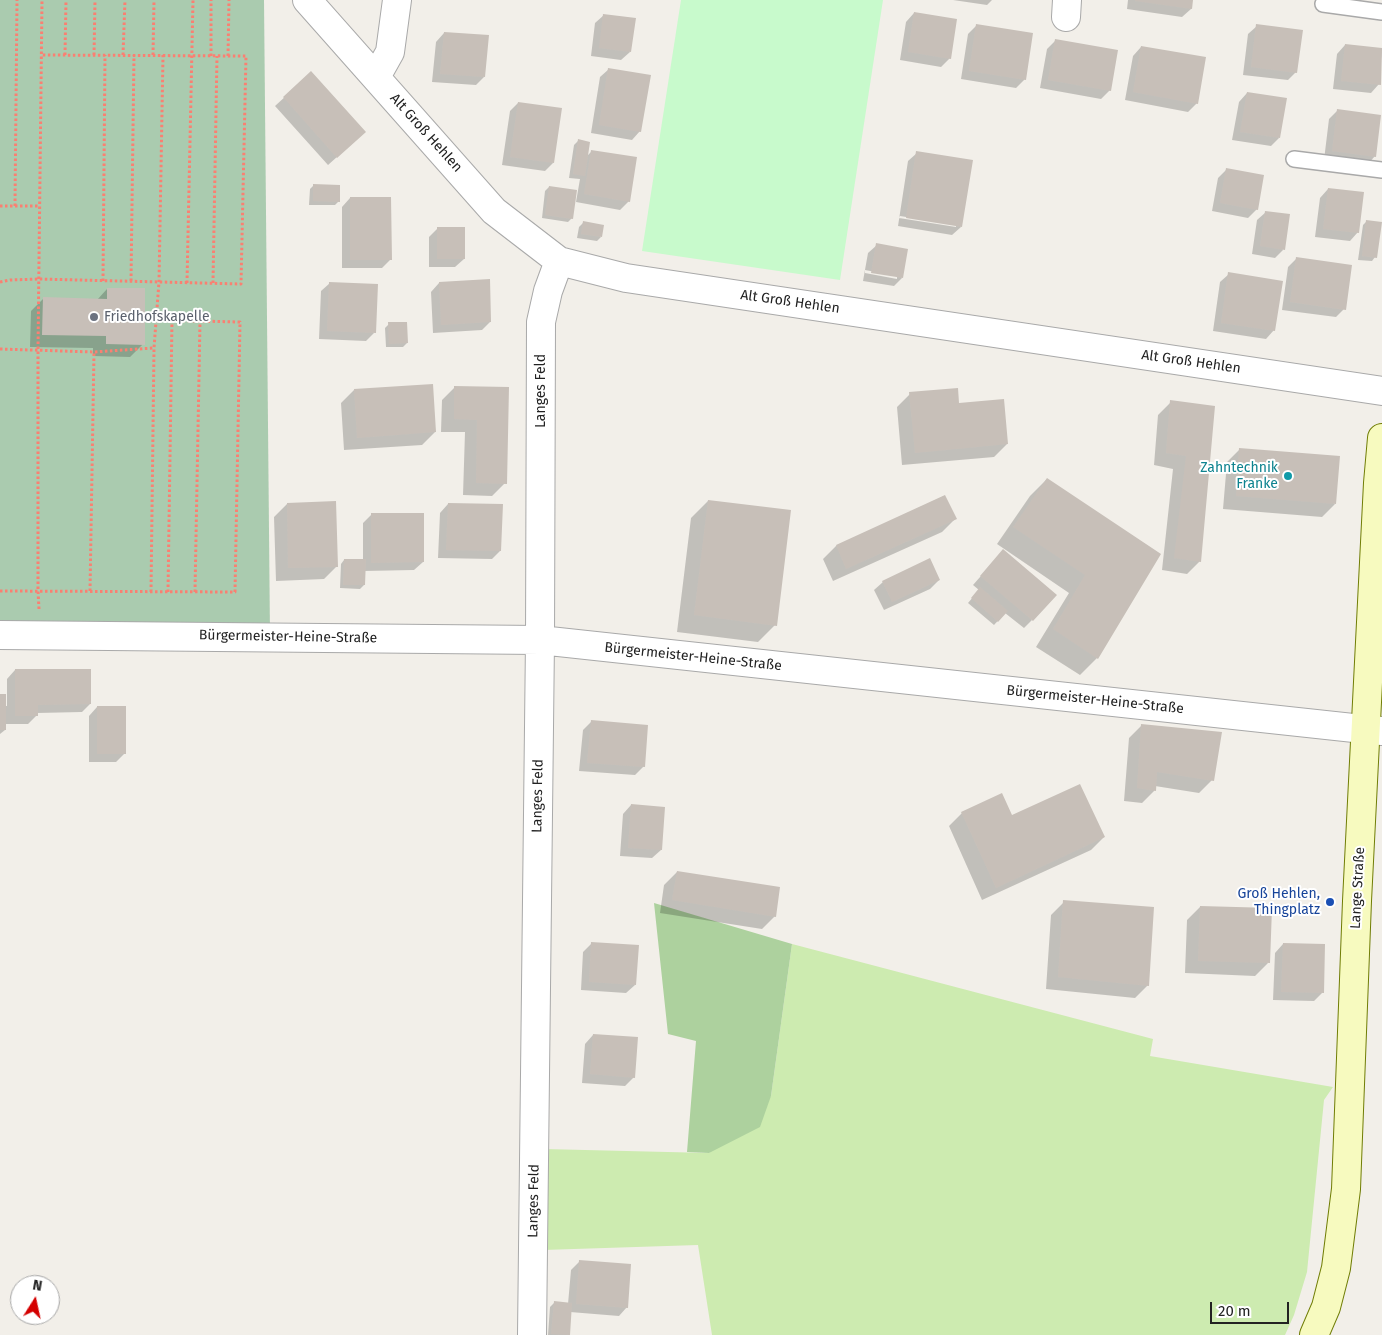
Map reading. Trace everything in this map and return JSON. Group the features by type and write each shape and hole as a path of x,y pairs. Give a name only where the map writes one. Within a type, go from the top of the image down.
{"main road":[{"name":"Lange Straße","path":"1314,1335 1326,1308 1336,1268 1346,1189 1358,901 1374,731 1378,483 1382,438"}],"street":[{"name":"Alt Groß Hehlen","path":"307,0 494,211 559,260 626,278 1382,390"},
{"path":"376,77 390,52 396,0"},
{"name":"Langes Feld","path":"532,1335 540,640 541,322 548,291 559,260"},
{"name":"Bürgermeister-Heine-Straße","path":"0,635 540,640 1374,731"}],"lane":[{"path":"1324,4 1382,12"},
{"path":"1294,158 1382,170"}],"path":[{"path":"15,206 17,0"},
{"path":"40,635 38,591 38,349 42,0"},
{"path":"65,55 66,0"},
{"path":"94,55 96,0"},
{"path":"123,55 124,0"},
{"path":"153,56 154,0"},
{"path":"187,283 193,0"},
{"path":"211,0 211,56"},
{"path":"228,56 229,0"},
{"path":"0,282 39,280 241,284 246,56 42,55"},
{"path":"103,281 105,55"},
{"path":"131,281 134,55"},
{"path":"151,592 154,348 159,282 163,56"},
{"path":"213,283 217,56"},
{"path":"0,206 40,206"},
{"path":"0,591 235,592 240,322 156,320"},
{"path":"168,592 172,320"},
{"path":"195,592 200,321"},
{"path":"0,349 94,352 154,348"},
{"path":"90,592 94,352"}],"green space":[{"path":"0,0 264,0 270,637 0,634"},
{"path":"681,0 883,0 840,280 642,251"},
{"path":"654,903 792,944 771,1096 760,1127 709,1153 687,1152 696,1041 668,1034"},
{"path":"792,944 1153,1039 1150,1056 1333,1087 1324,1100 1307,1272 1294,1315 1285,1335 712,1335 698,1245 543,1250 544,1149 709,1153 771,1096"}],"building":[{"path":"1135,0 1193,0 1192,9"},
{"path":"914,12 957,19 951,59 908,52"},
{"path":"603,14 636,18 631,52 599,48"},
{"path":"976,24 1033,33 1026,80 969,71"},
{"path":"1256,24 1303,30 1297,73 1251,67"},
{"path":"444,32 489,35 485,77 440,74"},
{"path":"1055,39 1118,50 1111,91 1048,80"},
{"path":"1345,44 1382,48 1381,85 1341,81"},
{"path":"1141,46 1206,57 1198,104 1133,92"},
{"path":"608,68 651,75 641,132 599,125"},
{"path":"311,71 366,132 337,158 283,97"},
{"path":"1247,92 1287,98 1280,138 1240,132"},
{"path":"518,102 562,108 554,163 510,157"},
{"path":"1337,109 1381,115 1376,157 1332,151"},
{"path":"578,139 590,142 585,176 573,174"},
{"path":"591,150 637,157 630,202 584,194"},
{"path":"916,151 973,160 962,227 906,218"},
{"path":"1226,168 1264,175 1258,210 1220,203"},
{"path":"313,184 340,185 340,202 313,201"},
{"path":"549,186 577,190 573,219 545,215"},
{"path":"1328,188 1364,192 1359,233 1323,229"},
{"path":"350,197 391,197 392,260 350,260"},
{"path":"1265,211 1290,214 1285,250 1260,246"},
{"path":"1366,220 1382,222 1377,258 1362,256"},
{"path":"583,221 604,225 602,237 581,234"},
{"path":"437,227 465,227 465,259 437,259"},
{"path":"876,243 908,249 903,278 871,273"},
{"path":"1296,257 1352,265 1346,310 1290,302"},
{"path":"1228,272 1283,281 1275,331 1221,323"},
{"path":"490,279 491,322 441,325 439,282"},
{"path":"329,282 378,284 376,333 327,331"},
{"name":"Friedhofskapelle","path":"107,288 145,288 145,345 106,344 106,336 42,335 43,297 107,299"},
{"path":"388,322 407,322 408,343 389,344"},
{"path":"433,384 436,432 357,438 354,389"},
{"path":"454,386 509,387 507,484 476,483 477,420 454,419"},
{"path":"958,388 959,403 1004,399 1008,444 915,453 909,392"},
{"path":"1170,400 1215,406 1201,562 1174,558 1186,456 1166,453"},
{"name":"Zahntechnik Franke","path":"1239,448 1340,456 1336,504 1236,496"},
{"path":"1047,478 1161,554 1098,659 1053,629 1085,575 1013,527"},
{"path":"945,495 957,519 846,569 836,545"},
{"path":"708,500 791,510 777,626 694,615"},
{"path":"336,501 338,567 288,568 287,503"},
{"path":"448,503 503,504 501,551 446,550"},
{"path":"371,513 424,513 424,562 371,563"},
{"path":"1003,549 1057,595 1033,621 980,576"},
{"path":"930,558 940,580 892,602 882,581"},
{"path":"344,559 366,559 365,585 343,585"},
{"path":"980,587 1008,611 998,622 971,598"},
{"path":"15,669 91,669 91,704 38,705 38,716 15,716"},
{"path":"0,694 6,694 6,730 0,730"},
{"path":"97,706 126,706 126,754 97,754"},
{"path":"591,720 648,725 645,767 587,763"},
{"path":"1141,724 1222,732 1214,781 1157,772 1156,791 1137,788"},
{"path":"1080,784 1105,837 996,888 961,812 1002,793 1012,815"},
{"path":"631,804 665,807 662,850 628,848"},
{"path":"677,871 780,887 776,917 672,900"},
{"path":"1063,900 1154,907 1149,986 1058,977"},
{"path":"1200,906 1272,908 1270,963 1198,961"},
{"path":"591,942 639,945 636,985 589,982"},
{"path":"1283,943 1325,944 1324,993 1281,992"},
{"path":"593,1034 638,1037 635,1078 590,1074"},
{"path":"579,1260 631,1264 628,1308 576,1304"},
{"path":"554,1301 572,1303 570,1335 551,1334"}],"place":[{"name":"Friedhofskapelle","path":"94,317"},
{"name":"Zahntechnik Franke","path":"1288,476"},
{"name":"Groß Hehlen, Thingplatz","path":"1330,902"}]}
